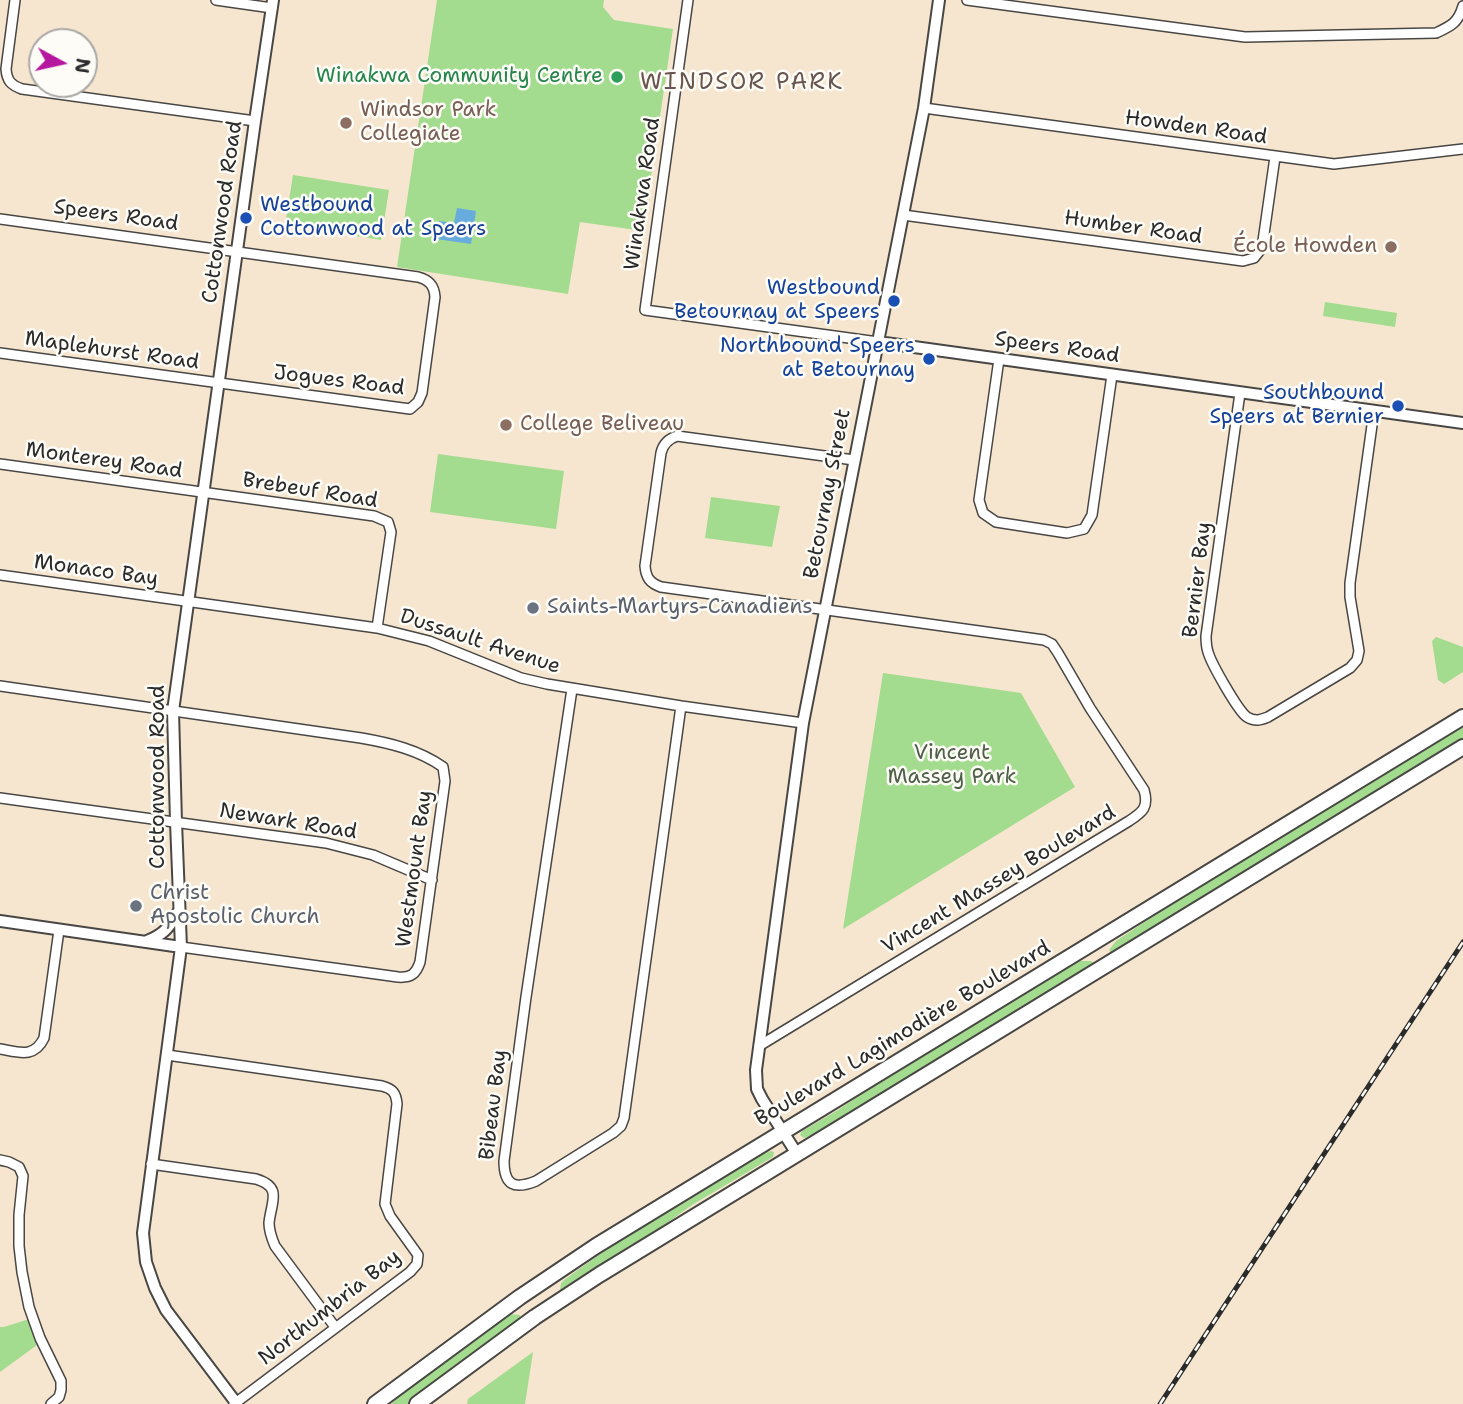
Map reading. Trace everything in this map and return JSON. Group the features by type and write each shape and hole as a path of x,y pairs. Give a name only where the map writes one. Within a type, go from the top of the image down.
{"main road":[{"name":"Boulevard Lagimodière Boulevard","path":"375,1404 520,1297 596,1246 1463,717"},
{"path":"417,1404 535,1317 684,1222 1463,747"},
{"path":"1090,944 1104,966"}],"street":[{"path":"15,0 6,69 7,80 13,86 255,121"},
{"path":"216,0 273,4"},
{"name":"Winakwa Road","path":"645,310 688,0"},
{"name":"Betournay Street","path":"797,1154 757,1089 756,1070 803,723 925,108 939,0"},
{"path":"967,0 1245,37 1436,33 1450,27 1460,17 1463,6"},
{"name":"Cottonwood Road","path":"236,1403 166,1310 146,1262 142,1233 181,947 173,711 273,4"},
{"name":"Howden Road","path":"925,108 1334,164 1463,149"},
{"name":"Humber Road","path":"903,215 1242,261 1254,258 1262,248 1275,157"},
{"name":"Speers Road","path":"0,219 418,277 433,285"},
{"name":"Jogues Road","path":"219,383 411,409 422,393 435,297 433,285"},
{"name":"Speers Road","path":"645,310 1463,424"},
{"name":"Maplehurst Road","path":"0,353 219,383"},
{"path":"999,359 979,500 984,513 996,522 1067,533 1084,529 1092,515 1112,375"},
{"name":"Bernier Bay","path":"1240,393 1206,648 1212,663 1242,712 1254,720 1268,718 1350,668 1357,660 1350,583 1374,411"},
{"path":"825,610 661,587 652,583 646,576 645,566 661,453 665,443 677,436 854,460"},
{"name":"Monterey Road","path":"0,464 203,492"},
{"name":"Brebeuf Road","path":"203,492 374,516 388,522 391,532 377,628"},
{"name":"Monaco Bay","path":"0,575 188,601"},
{"name":"Dussault Avenue","path":"188,601 377,628 429,641 521,678 572,689 803,723"},
{"name":"Vincent Massey Boulevard","path":"760,1046 1139,815 1147,799 1144,790 1090,708 1058,653 1045,639 825,610"},
{"path":"0,687 173,711"},
{"name":"Bibeau Bay","path":"572,689 503,1161 507,1180 515,1185 525,1185 547,1174 613,1133 621,1126 624,1118 681,706"},
{"name":"Westmount Bay","path":"173,711 361,737 396,745 433,760 443,767 445,781 420,962 417,971 409,978 181,947"},
{"name":"Newark Road","path":"0,798 326,843 373,855 432,880"},
{"path":"143,942 166,930 179,910"},
{"path":"0,921 181,947"},
{"path":"0,1049 32,1052 40,1046 44,1038 59,930"},
{"name":"Northumbria Bay","path":"167,1055 382,1086 396,1094 385,1204 390,1216 418,1255 417,1264 236,1403"},
{"path":"0,1160 19,1167 23,1176 19,1215 22,1272 29,1307 40,1338 61,1381 59,1397 51,1404"},
{"path":"151,1164 256,1179 267,1183 272,1189 269,1224 275,1246 335,1327"}],"green space":[{"path":"437,0 604,0 603,7 614,20 673,29 643,231 580,222 568,294 397,267"},
{"path":"293,175 389,190 381,240 285,225"},
{"path":"1325,302 1397,313 1395,327 1323,316"},
{"path":"438,454 564,471 556,529 430,512"},
{"path":"711,497 780,506 772,547 705,538"},
{"path":"1436,637 1463,647 1463,672 1444,684 1438,680 1432,641"},
{"name":"Vincent Massey Park","path":"883,673 1021,693 1075,787 843,929"},
{"path":"1463,724 1463,740 1113,954 1109,950 1116,941 1212,877"},
{"path":"1076,961 1094,963 821,1132 804,1138 800,1135 802,1131 895,1071"},
{"path":"774,1152 773,1157 692,1205 645,1239 563,1291 560,1290 564,1280 625,1236 753,1156"},
{"path":"510,1314 520,1315 520,1321 408,1404 391,1404 422,1377"},
{"path":"29,1319 37,1345 0,1372 0,1327"},
{"path":"533,1352 525,1404 467,1404 468,1399"}],"water":[{"path":"457,208 476,211 471,244 436,239 439,221 454,223"}],"railway":[{"path":"1160,1404 1463,942"}],"place":[{"name":"Winakwa Community Centre","path":"617,77"},
{"name":"Windsor Park Collegiate","path":"346,123"},
{"name":"Westbound Cottonwood at Speers","path":"246,218"},
{"name":"École Howden","path":"1391,247"},
{"name":"Westbound Betournay at Speers","path":"894,301"},
{"name":"Northbound Speers at Betournay","path":"929,359"},
{"name":"Southbound Speers at Bernier","path":"1398,406"},
{"name":"College Beliveau","path":"506,425"},
{"name":"Saints-Martyrs-Canadiens","path":"533,608"},
{"name":"Christ Apostolic Church","path":"136,906"}],"district":[{"name":"WINDSOR PARK","path":"742,83"}]}
